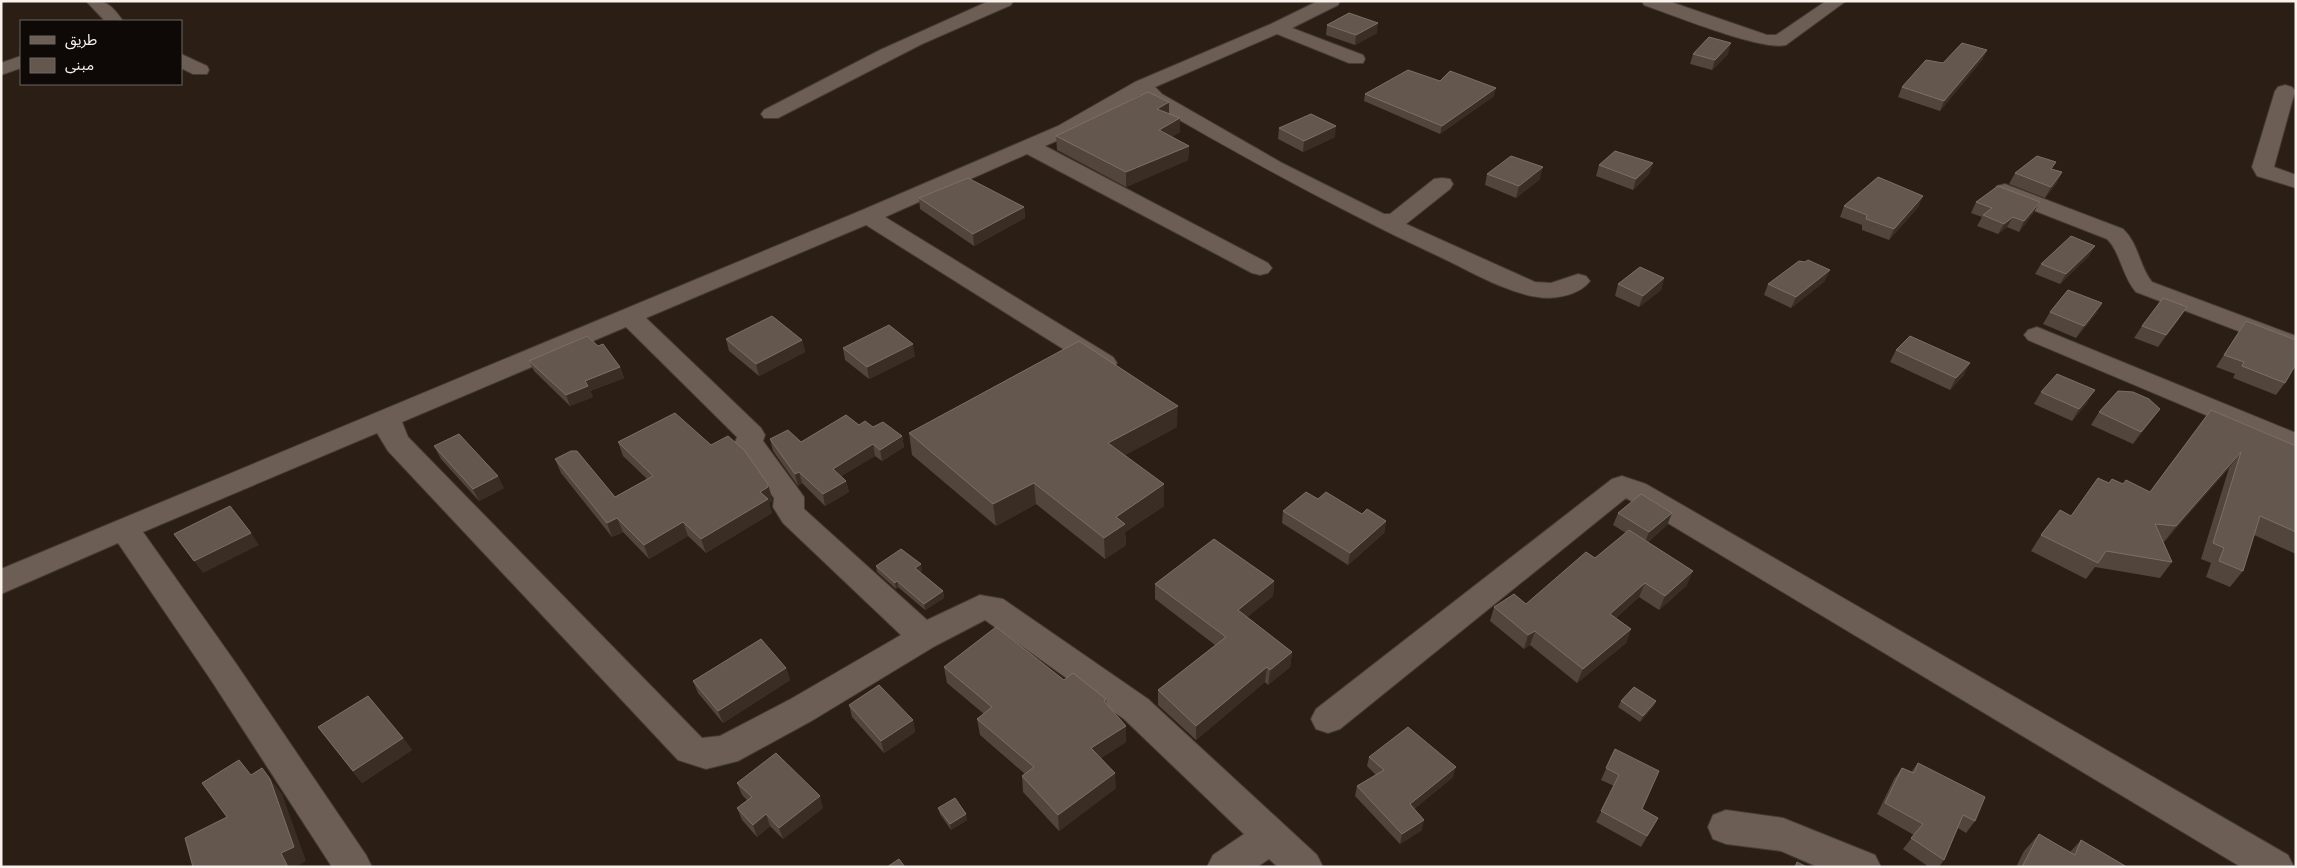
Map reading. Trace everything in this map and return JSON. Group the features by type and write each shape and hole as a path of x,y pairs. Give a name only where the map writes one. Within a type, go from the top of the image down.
{"street":[{"path":"94,1 108,12 113,20"},
{"path":"771,114 884,54 1005,1"},
{"path":"1,582 124,528 387,419 755,261 868,216 1065,130 1142,86 1277,28 1332,1"},
{"path":"1650,1 1765,40 1780,41 1838,1"},
{"path":"1277,28 1356,59"},
{"path":"182,61 200,70"},
{"path":"1,69 20,62"},
{"path":"1142,86 1155,98 1275,166 1379,220 1528,288 1554,292 1578,281"},
{"path":"2285,91 2262,167 2265,171 2296,182"},
{"path":"1028,146 1260,268"},
{"path":"1379,220 1390,221 1398,219 1442,184"},
{"path":"1998,188 2115,234 2123,240 2133,272 2137,280 2144,287 2296,345"},
{"path":"868,216 1124,375"},
{"path":"629,316 750,435 749,442 789,497 788,508 793,516 924,636"},
{"path":"2037,335 2296,444"},
{"path":"387,419 391,433 398,444 690,749 706,754 726,750 801,710 924,636 980,607 992,608 1136,709 1304,867"},
{"path":"1328,719 1622,486 1644,496 2275,867"},
{"path":"124,528 223,670 353,867"},
{"path":"1726,827 1783,835 1862,867"},
{"path":"1226,867 1270,837"}],"building":[{"path":"1349,13 1378,23 1356,35 1327,25"},
{"path":"1709,37 1731,43 1715,60 1693,54"},
{"path":"1962,43 1987,50 1944,101 1902,87 1926,60 1943,63"},
{"path":"1408,70 1440,81 1450,71 1496,88 1442,126 1365,94"},
{"path":"1148,92 1169,102 1157,109 1180,118 1159,130 1189,146 1126,172 1056,136"},
{"path":"1311,114 1336,126 1304,141 1279,128"},
{"path":"1615,151 1653,163 1636,179 1599,165"},
{"path":"1511,156 1543,167 1519,186 1487,174"},
{"path":"2037,156 2056,162 2051,169 2062,172 2051,187 2015,173"},
{"path":"1878,177 1923,196 1894,229 1866,219 1867,215 1844,206"},
{"path":"968,178 1024,207 973,234 919,198"},
{"path":"1998,186 2040,202 2024,221 2013,217 2004,224 1983,215 1992,208 1976,202"},
{"path":"2071,236 2095,246 2066,274 2041,264"},
{"path":"1808,260 1830,270 1796,297 1768,284 1799,261 1805,262"},
{"path":"1640,267 1664,278 1643,296 1618,284"},
{"path":"2068,290 2102,303 2084,326 2050,312"},
{"path":"2163,298 2187,307 2166,335 2142,326"},
{"path":"772,316 802,340 756,364 726,339"},
{"path":"2246,321 2296,340 2296,364 2285,383 2242,366 2244,362 2224,355"},
{"path":"889,325 913,344 867,367 843,348"},
{"path":"587,336 598,346 603,344 620,367 585,381 588,386 566,395 529,361"},
{"path":"1910,336 1970,363 1956,378 1896,350"},
{"path":"1079,341 1178,406 1108,443 1164,484 1116,517 1125,524 1104,538 1034,483 993,504 909,433"},
{"path":"2057,374 2095,390 2079,409 2041,392"},
{"path":"2118,391 2133,392 2149,399 2160,409 2141,432 2099,412"},
{"path":"2211,410 2296,446 2296,532 2260,516 2243,571 2219,561 2224,548 2213,543 2241,452 2176,526 2155,524 2172,562 2106,551 2098,563 2041,535 2060,510 2071,516 2098,478 2109,483 2112,479 2123,484 2126,480 2150,492"},
{"path":"675,413 711,445 728,436 744,450 768,484 768,487 760,492 768,499 701,539 683,522 644,545 617,518 607,523 555,459 571,451 577,451 615,497 653,476 618,442"},
{"path":"846,415 859,425 865,421 873,427 883,422 902,436 880,450 873,444 833,469 846,481 823,494 799,472 795,474 770,439 788,430 801,442"},
{"path":"459,434 498,476 473,489 434,446"},
{"path":"1306,492 1318,499 1326,492 1362,514 1367,509 1386,521 1350,553 1283,511"},
{"path":"1641,494 1672,513 1649,532 1618,513"},
{"path":"230,506 251,533 194,561 174,534"},
{"path":"1629,530 1693,571 1665,596 1645,583 1610,614 1631,629 1583,669 1535,631 1528,635 1494,607 1514,594 1526,604 1586,552 1595,558"},
{"path":"1214,539 1274,581 1238,610 1292,652 1270,670 1267,667 1196,726 1158,690 1226,637 1155,584"},
{"path":"901,549 921,564 915,568 943,591 924,604 897,581 895,583 876,566"},
{"path":"996,627 1064,680 1073,673 1106,699 1104,701 1126,726 1091,748 1115,773 1058,815 1022,776 1034,767 977,719 992,707 944,667"},
{"path":"761,639 786,668 718,711 693,681"},
{"path":"879,685 913,720 881,741 849,705"},
{"path":"1634,687 1656,701 1643,716 1621,701"},
{"path":"368,696 403,738 353,771 318,727"},
{"path":"1408,727 1456,767 1410,804 1424,820 1402,834 1357,786 1384,770 1369,757"},
{"path":"1615,749 1659,771 1642,809 1658,818 1647,836 1601,811 1619,775 1606,768"},
{"path":"776,753 820,796 779,828 766,814 753,825 737,808 752,797 737,783"},
{"path":"239,760 251,775 262,768 270,779 294,847 281,853 288,867 193,867 185,838 227,817 202,783"},
{"path":"1918,763 1985,797 1975,821 1963,815 1944,860 1911,838 1923,824 1885,803 1902,768 1914,773"},
{"path":"955,798 966,814 950,824 938,808"},
{"path":"2039,834 2075,855 2081,840 2127,867 2022,867"},
{"path":"899,859 905,867 887,867"},
{"path":"1797,862 1807,867 1795,867"}]}
